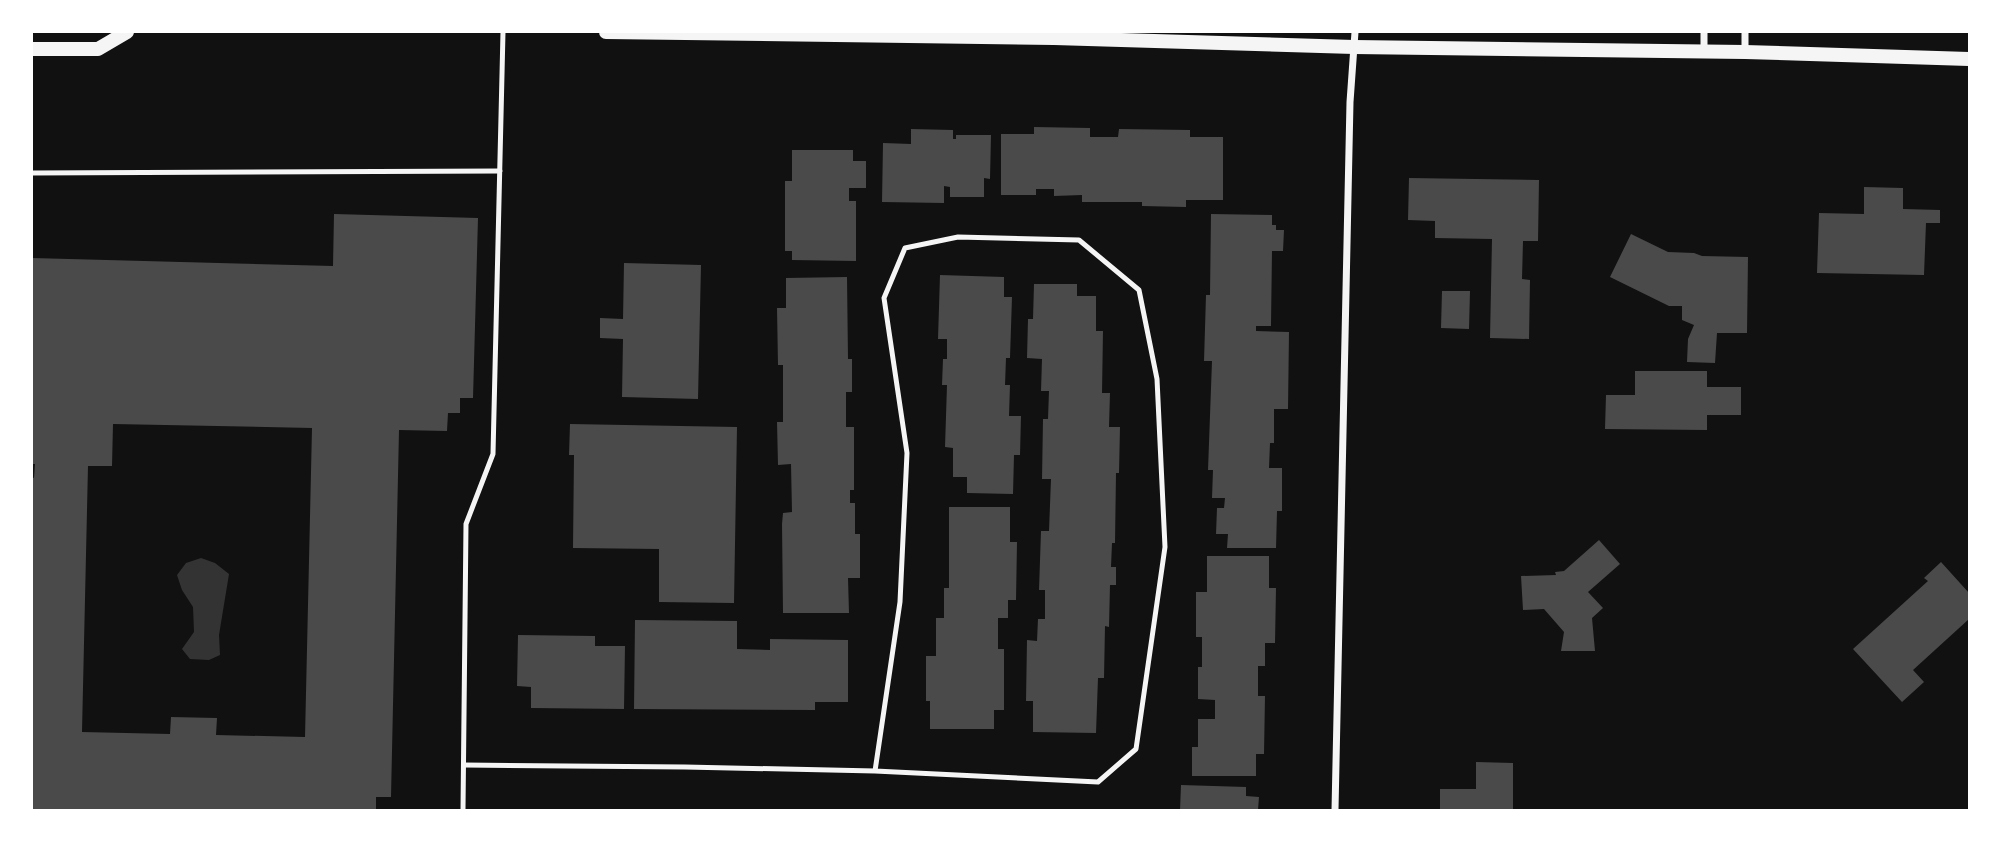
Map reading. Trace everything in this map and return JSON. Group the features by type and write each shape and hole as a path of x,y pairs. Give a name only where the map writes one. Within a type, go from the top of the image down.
{"main road":[{"path":"32,49 98,49 127,32"},
{"path":"606,32 1179,37 1354,47 1745,52 1969,59"}],"street":[{"path":"1335,810 1350,102 1356,32"},
{"path":"1704,32 1704,52"},
{"path":"1745,32 1745,52"}],"lane":[{"path":"463,810 466,524 493,454 503,32"},
{"path":"32,173 500,170"},
{"path":"464,765 875,771 1098,782 1136,749 1165,547 1157,379 1139,290 1079,240 958,237 905,248 884,298 907,453 900,602 875,771"}],"shaded area":[{"path":"201,558 215,563 229,574 219,635 220,655 209,660 190,659 182,649 194,632 193,607 182,590 177,575 186,563"}],"building":[{"path":"1034,127 1090,128 1090,137 1118,137 1119,129 1190,130 1190,137 1223,137 1223,200 1186,200 1186,207 1142,206 1142,202 1082,202 1082,195 1054,196 1054,189 1036,189 1036,195 1001,195 1001,134 1034,134"},
{"path":"911,129 953,130 953,139 956,139 956,135 991,135 990,179 984,178 984,197 950,197 950,187 944,186 944,203 882,202 883,143 911,144"},
{"path":"792,150 853,150 853,161 866,161 866,188 849,188 849,201 856,201 856,261 792,260 792,251 785,251 785,181 792,181"},
{"path":"1409,178 1539,180 1538,241 1523,241 1522,279 1530,280 1529,339 1490,338 1492,239 1435,238 1435,221 1408,220"},
{"path":"1864,187 1903,188 1903,209 1940,210 1940,223 1926,223 1924,275 1817,273 1819,213 1864,214"},
{"path":"334,214 478,218 473,398 460,398 460,413 448,413 447,431 399,430 391,797 376,797 376,810 32,810 32,477 34,478 35,464 32,464 32,258 333,266","holes":["113,424 312,428 305,737 216,735 217,718 171,717 170,734 82,732 88,466 112,466"]},
{"path":"1211,214 1272,215 1272,225 1276,225 1276,230 1284,230 1283,251 1272,251 1271,326 1256,326 1256,331 1289,332 1288,409 1274,409 1274,443 1270,443 1269,468 1282,468 1282,511 1277,511 1276,548 1227,548 1228,534 1216,534 1217,508 1224,508 1225,498 1212,498 1213,470 1208,470 1212,361 1204,361 1206,295 1210,295"},
{"path":"1631,234 1668,252 1748,257 1747,333 1717,333 1715,363 1687,362 1688,339 1694,325 1682,320 1682,306 1669,306 1610,277"},
{"path":"624,263 701,265 698,399 622,397 623,339 600,338 600,318 623,319"},
{"path":"940,275 1004,277 1004,297 1012,297 1010,358 1006,358 1005,385 1010,385 1009,416 1021,416 1020,455 1014,455 1013,494 967,493 967,477 953,477 953,448 945,447 947,385 942,385 943,359 947,359 947,339 938,339"},
{"path":"847,277 848,359 852,359 852,392 846,392 846,427 854,427 854,490 850,490 850,503 855,503 855,534 860,534 860,578 848,578 849,613 783,613 782,524 783,513 792,512 791,464 778,465 777,422 783,422 783,365 778,365 777,308 786,308 786,278"},
{"path":"1034,284 1077,284 1077,296 1096,296 1096,331 1103,331 1102,393 1110,393 1109,427 1120,427 1115,543 1112,543 1111,567 1116,567 1116,585 1110,585 1109,627 1105,626 1104,678 1098,678 1096,733 1033,732 1033,701 1026,701 1027,640 1037,641 1038,619 1045,619 1045,590 1039,590 1041,531 1049,531 1051,479 1042,479 1043,419 1048,419 1049,391 1041,391 1042,359 1027,358 1028,319 1033,319"},
{"path":"1442,291 1470,291 1469,329 1441,328"},
{"path":"1635,371 1707,371 1707,387 1741,387 1741,415 1707,415 1707,430 1605,429 1606,395 1635,395"},
{"path":"570,424 737,427 734,603 659,602 659,549 573,548 574,455 569,455"},
{"path":"949,507 1010,507 1010,542 1017,542 1016,600 1008,600 1008,618 998,618 998,649 1004,649 1004,710 994,710 994,729 930,729 930,701 926,701 926,656 936,656 936,618 944,618 944,588 949,588"},
{"path":"1599,540 1620,564 1588,592 1603,608 1592,618 1595,651 1561,651 1564,632 1544,609 1523,610 1521,576 1556,575 1555,572 1564,571"},
{"path":"1207,556 1269,556 1269,588 1276,588 1275,643 1265,643 1265,666 1258,666 1258,696 1265,696 1264,754 1256,754 1256,776 1192,776 1192,747 1198,747 1198,719 1215,719 1215,700 1198,699 1202,637 1196,637 1196,592 1207,592"},
{"path":"1941,562 1969,593 1969,619 1913,670 1924,682 1902,702 1853,649 1928,581 1924,578"},
{"path":"635,620 737,621 737,649 770,650 770,639 848,640 848,702 815,702 815,710 634,709"},
{"path":"518,635 595,636 595,646 625,646 624,709 531,708 531,687 517,686"},
{"path":"1476,762 1513,763 1513,810 1440,810 1440,789 1476,789"},
{"path":"1181,785 1246,787 1246,796 1259,797 1258,810 1180,810"}]}
